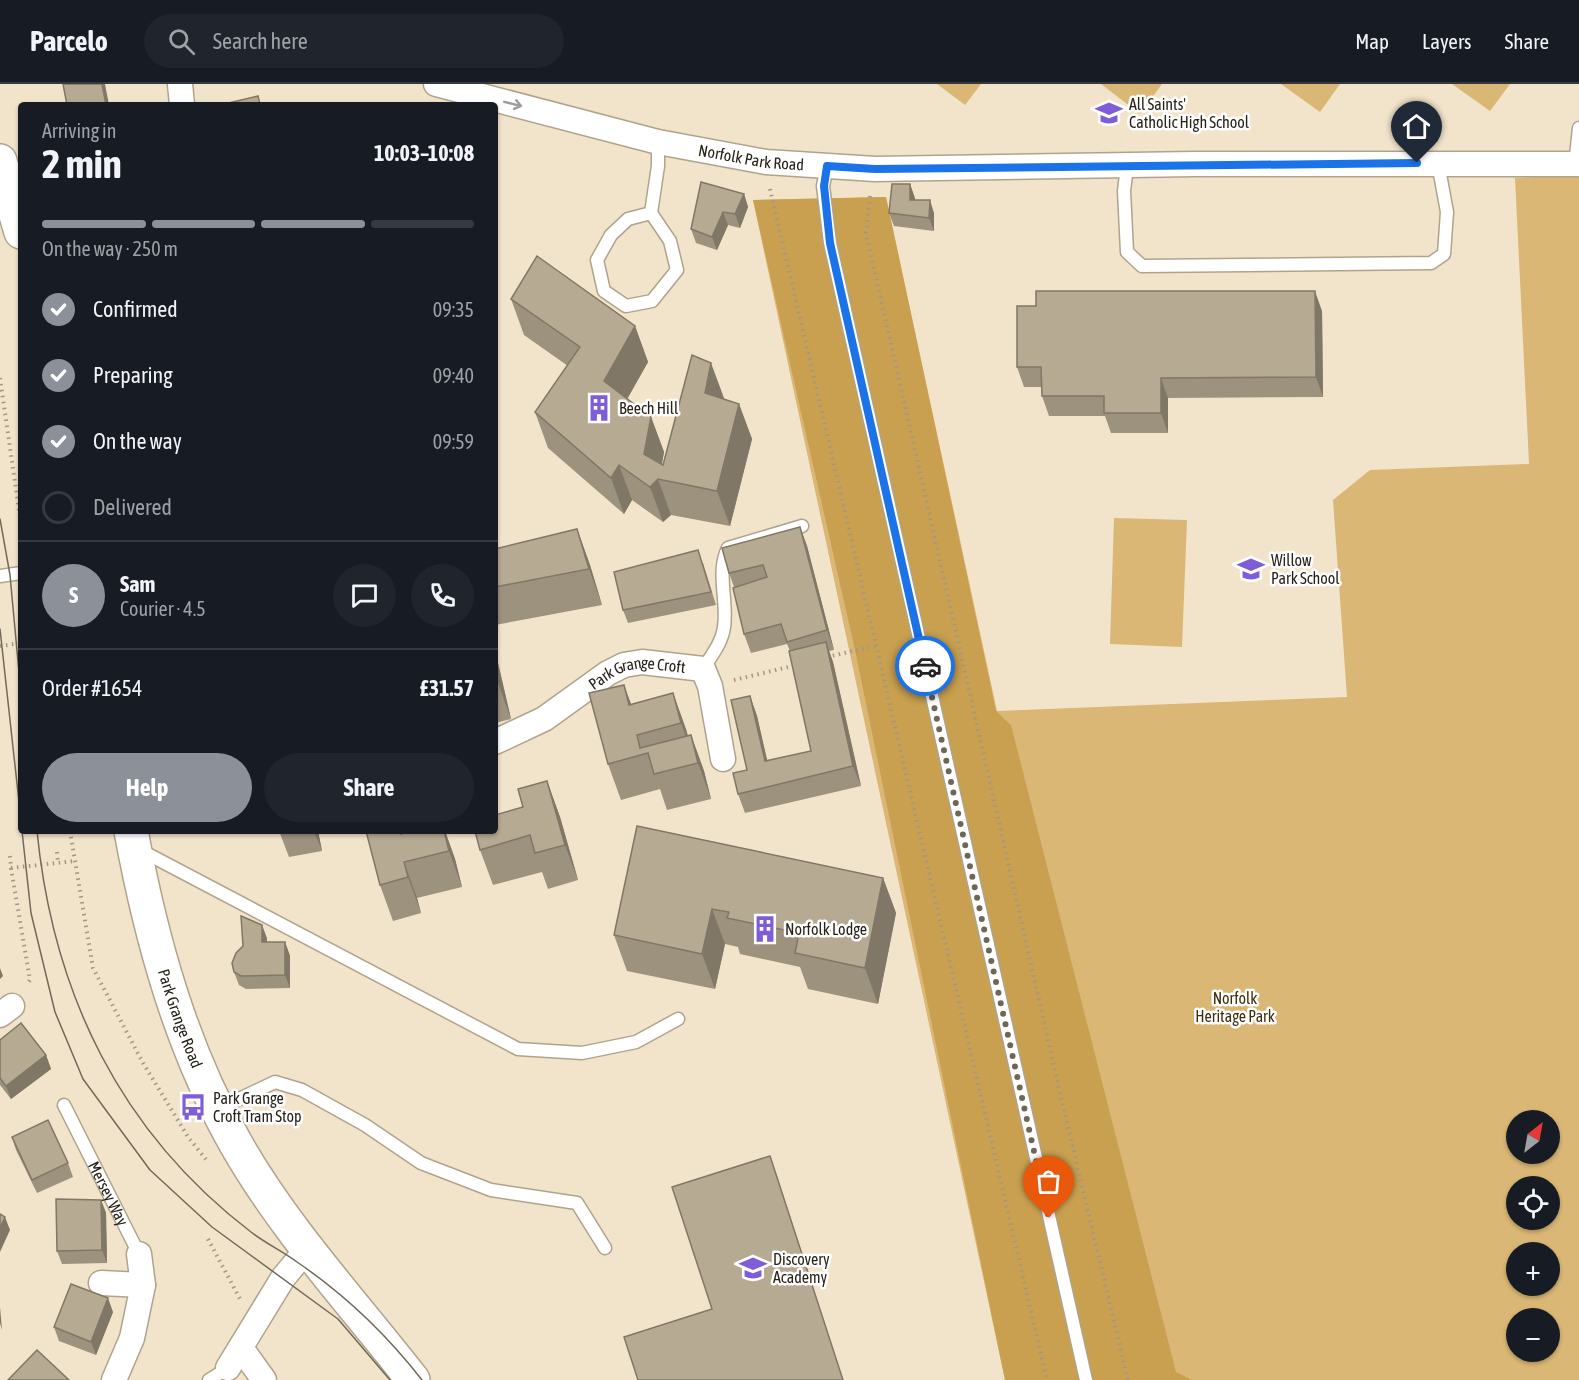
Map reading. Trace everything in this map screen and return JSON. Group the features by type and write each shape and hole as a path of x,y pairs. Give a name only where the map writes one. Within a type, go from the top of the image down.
{"street":[{"path":"180,84 182,102"},
{"name":"Norfolk Park Road","path":"436,84 658,142 766,162 875,169 1438,163 1577,165"},
{"path":"0,160 18,222"},
{"name":"Park Grange Croft","path":"498,741 544,718 608,673 624,665 642,662 707,678 723,759"},
{"name":"Park Grange Road","path":"132,839 149,921 172,1000 217,1110 249,1166 307,1249 413,1380"},
{"path":"264,1380 232,1356 283,1278 307,1249"},
{"name":"Mersey Way","path":"114,1380 132,1338 143,1285 139,1254"},
{"path":"101,1283 143,1285"}],"lane":[{"path":"1577,165 1579,128"},
{"path":"651,213 628,219 611,235 597,260 604,291 626,306 652,302 677,270 670,241 651,213 658,166 658,142"},
{"path":"1127,166 1124,192 1127,252 1142,266 1431,263 1444,254 1447,212 1438,163"},
{"path":"827,166 824,186 830,243 1086,1380"},
{"path":"707,678 724,627 722,563 728,548 802,526"},
{"path":"0,576 18,573"},
{"path":"132,839 518,1049 582,1053 636,1042 678,1018"},
{"path":"217,1110 274,1082 302,1090 365,1125 421,1163 491,1190 577,1203 605,1248"},
{"name":"Mersey Way","path":"64,1105 139,1254"}],"path":[{"path":"766,162 784,255 1047,1380"},
{"path":"875,169 866,233 1060,1094 1128,1380"},
{"path":"0,378 18,503"},
{"path":"0,646 18,643"},
{"path":"821,658 876,646"},
{"path":"707,678 799,664"},
{"path":"70,834 93,968 143,1063 188,1137 210,1165"},
{"path":"57,852 58,863"},
{"path":"6,1010 30,980 10,856"},
{"path":"11,868 75,861"},
{"path":"208,1239 242,1303 232,1356"}],"green space":[{"path":"937,84 981,84 965,105"},
{"path":"1101,84 1162,84 1140,114"},
{"path":"1281,84 1340,84 1320,112"},
{"path":"1452,84 1510,84 1490,111"},
{"name":"Norfolk Heritage Park","path":"1579,175 1579,1380 1005,1380 753,200 886,197 997,711 1347,697 1333,500 1370,470 1529,464 1515,178"},
{"path":"1114,518 1187,520 1182,647 1110,644"}],"shaded area":[{"path":"886,197 996,711 1011,725 1176,1372 1192,1380 1005,1380 855,650 753,200"}],"building":[{"path":"63,84 102,84 105,102 66,102"},
{"path":"258,96 259,102 233,102"},
{"path":"701,182 744,194 735,214 723,212 712,237 691,229"},
{"path":"892,184 910,184 910,200 930,200 929,218 889,213"},
{"path":"537,256 635,326 604,381 651,417 644,454 663,465 692,355 711,363 705,393 739,404 717,491 658,479 650,487 619,465 611,478 535,412 580,347 511,299"},
{"path":"1036,291 1315,291 1316,377 1161,378 1161,413 1104,413 1104,396 1042,396 1041,367 1017,367 1017,306 1036,306"},
{"path":"800,527 827,630 787,642 781,624 744,634 733,588 767,577 763,565 729,573 722,548"},
{"path":"577,529 589,569 498,586 498,548"},
{"path":"698,550 711,592 623,610 614,572"},
{"path":"826,642 853,766 738,794 733,773 747,770 731,700 750,696 765,761 811,751 789,651"},
{"path":"624,685 629,705 673,693 681,723 637,735 640,748 691,735 698,763 654,774 648,753 608,764 589,693"},
{"path":"547,781 565,845 535,853 530,835 480,850 476,834 498,834 498,814 523,807 518,789"},
{"path":"637,826 883,878 865,968 795,953 799,933 727,918 729,912 712,909 702,954 614,935"},
{"path":"367,834 445,834 449,851 404,862 408,877 380,885"},
{"path":"241,916 262,925 262,942 285,942 285,975 241,976 234,972 232,963 236,953 243,946"},
{"path":"21,1023 46,1055 6,1086 0,1078 0,1040"},
{"path":"48,1120 68,1163 32,1180 12,1137"},
{"name":"Discovery Academy","path":"770,1156 843,1380 638,1380 624,1337 712,1309 672,1187"},
{"path":"56,1199 101,1200 102,1250 57,1251"},
{"path":"0,1214 5,1217 0,1228"},
{"path":"71,1284 108,1298 91,1342 54,1327"},
{"path":"37,1350 69,1380 8,1380"}],"tram line":[{"path":"0,519 10,575 18,662"},
{"path":"0,629 18,793"},
{"path":"22,834 31,913 55,1012 83,1079 150,1170 212,1227 338,1319 390,1380"},
{"path":"37,834 45,891 59,948 77,1003 101,1055 130,1104 165,1150 205,1193 251,1232 314,1274 348,1302 379,1331 422,1380"}],"way so far":[{"path":"925,666 1049,1218"}],"place":[{"name":"All Saints' Catholic High School","path":"1109,113"},
{"name":"Beech Hill","path":"599,408"},
{"name":"Willow Park School","path":"1251,569"},
{"name":"Norfolk Lodge","path":"765,929"},
{"name":"Park Grange Croft Tram Stop","path":"193,1107"},
{"name":"Discovery Academy","path":"753,1268"}],"route":[{"path":"925,666 830,243 824,186 827,166 875,169 1417,163"}]}
